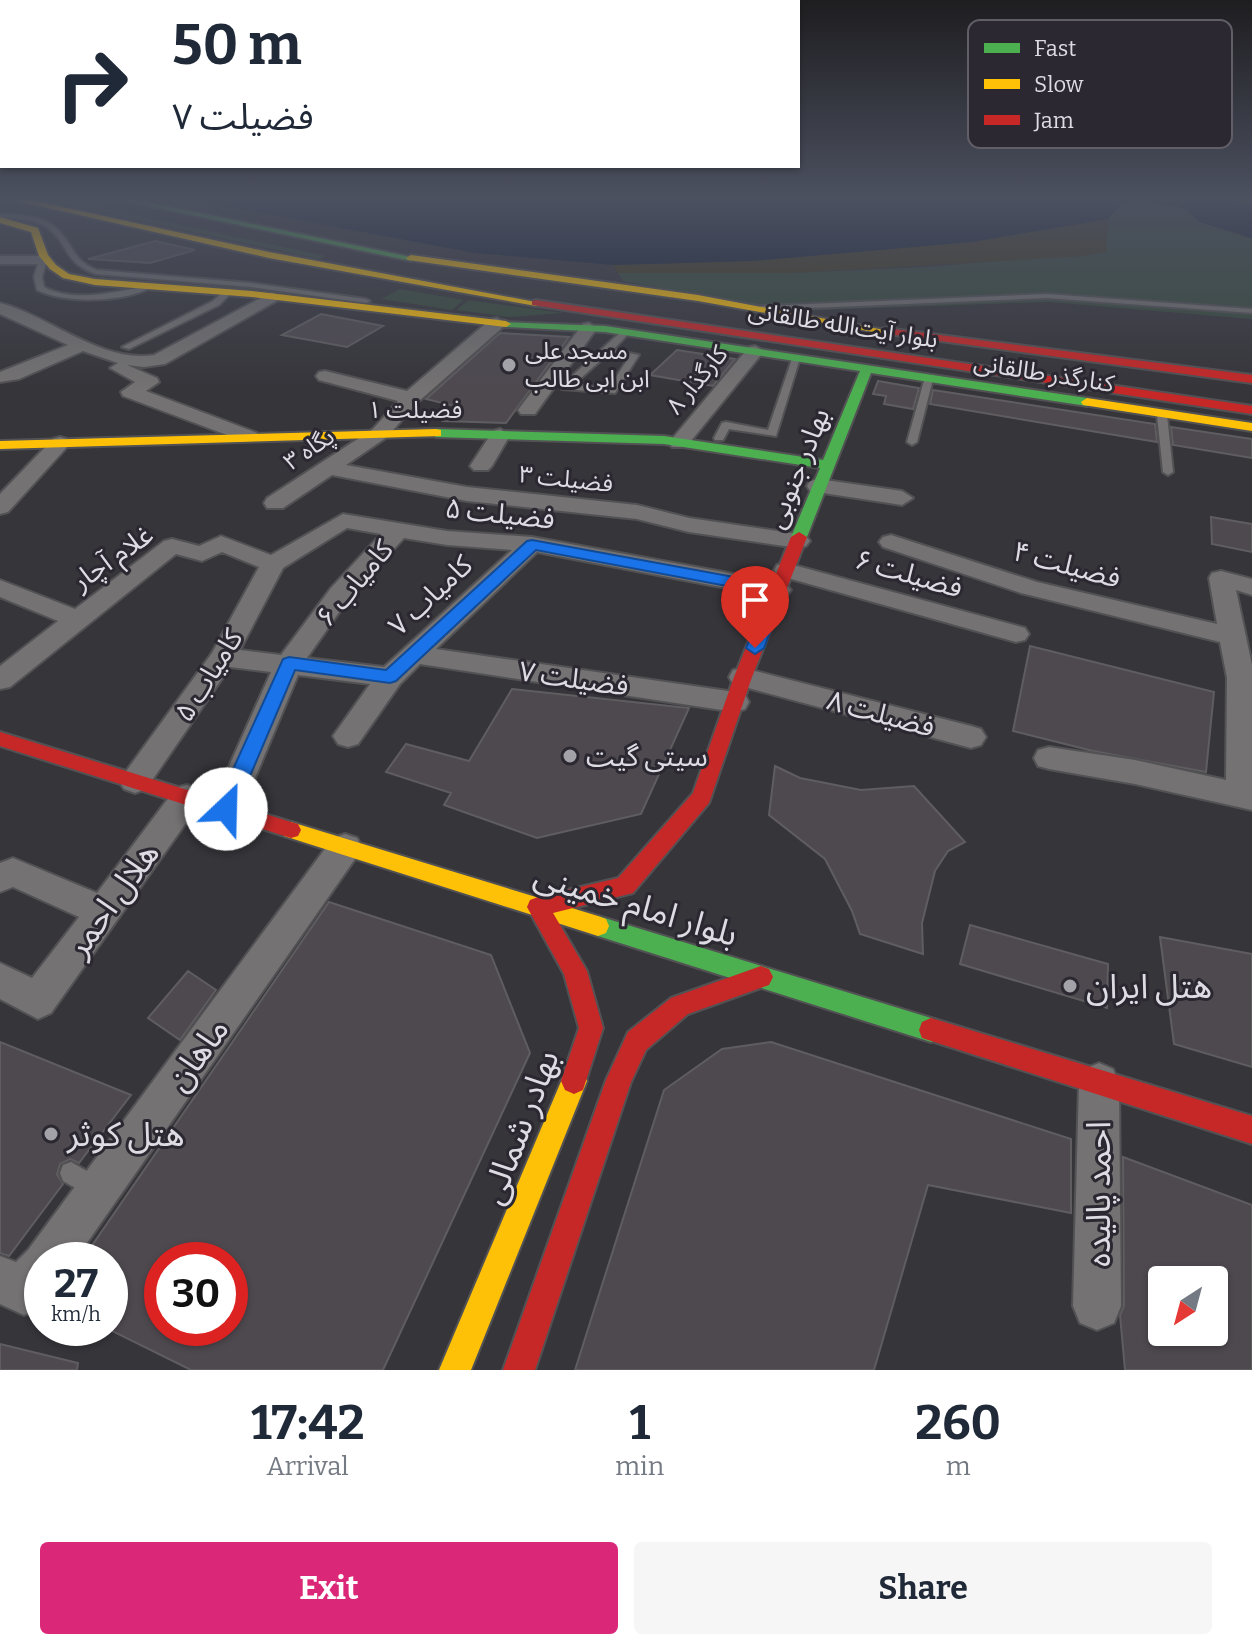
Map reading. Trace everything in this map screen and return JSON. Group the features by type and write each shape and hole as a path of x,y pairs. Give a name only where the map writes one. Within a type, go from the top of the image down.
{"main road":[{"name":"کنارگذر طالقانی","path":"46,261 77,279 228,292 497,323 589,328 622,323 866,370 1252,427"},
{"name":"بلوار آیت‌الله طالقانی","path":"313,261 422,286 622,323 1252,410"},
{"name":"بلوار آیت‌الله طالقانی","path":"385,261 937,350 1252,392"},
{"name":"کنارگذر طالقانی","path":"428,261 761,308 885,331 1252,379"},
{"path":"708,311 761,308"},
{"path":"497,323 622,323"},
{"name":"بهادر جنوبی","path":"538,907 625,886 702,797 739,690 866,370"},
{"path":"1132,410 1206,404"},
{"name":"فضیلت ۱","path":"0,445 380,433 500,435 679,443 828,465"},
{"name":"بلوار امام خمینی","path":"0,739 1252,1130"},
{"name":"بهادر شمالی","path":"455,1370 569,1098 591,1028 575,971 538,907"},
{"path":"519,1370 619,1080 637,1041 680,1006 761,977"}],"street":[{"path":"0,308 105,354 152,363 272,297"},
{"name":"پگاه ۳","path":"275,503 380,433 409,402 497,323"},
{"path":"528,410 589,328"},
{"path":"0,377 13,375 83,345"},
{"name":"کارگذار ۸","path":"679,443 755,351"},
{"path":"105,354 112,365 150,382 130,392 250,437"},
{"path":"325,376 409,402"},
{"path":"481,466 500,435"},
{"path":"0,507 60,443"},
{"name":"فضیلت ۳","path":"329,468 467,494 637,512 689,525 798,541"},
{"path":"818,486 902,498"},
{"name":"فضیلت ۵","path":"273,564 343,521 447,538 532,544 782,580"},
{"name":"کامیاب ۶","path":"226,809 289,663 340,593 399,529"},
{"name":"فضیلت ۴","path":"891,542 1030,588 1232,636"},
{"name":"غلام آچار","path":"0,680 172,546 202,554 221,543 273,564"},
{"name":"کامیاب ۷","path":"348,736 390,677 532,544"},
{"name":"کامیاب ۵","path":"135,781 223,657 273,564"},
{"path":"1049,758 1135,772 1246,797 1241,678 1221,578 1252,587"},
{"name":"فضیلت ۶","path":"782,580 1016,634"},
{"path":"0,588 76,619"},
{"name":"فضیلت ۷","path":"413,654 739,690"},
{"path":"223,657 390,677"},
{"name":"فضیلت ۸","path":"739,690 971,737"},
{"name":"هلال احمر","path":"0,980 38,1001 187,797"},
{"name":"ماهان","path":"48,1242 85,1182 345,847"},
{"path":"4,872 103,912"},
{"name":"احمد پالیده","path":"1097,1306 1099,1083"}],"lane":[{"path":"73,261 96,272 290,290 394,305 447,318"},
{"path":"126,347 216,303 228,292"},
{"path":"761,308 1047,296 1252,311"},
{"path":"603,351 635,355 612,391 565,387 603,351 622,323"},
{"path":"719,438 726,425 772,434 784,398 787,377 796,358"},
{"path":"912,442 928,379"},
{"path":"1162,415 1168,472"}],"green space":[{"path":"995,261 1252,261 1252,319 1049,302 790,311 623,281 618,273 791,273"},
{"path":"400,289 464,300 452,310 381,299"},
{"path":"468,300 564,313 509,317 457,310"}],"sand":[{"path":"752,261 1000,261 791,273 618,273 613,265"}],"water":[{"path":"566,261 753,261 752,261 613,265"}],"building":[{"path":"118,261 157,261 150,263"},
{"path":"321,314 383,326 347,347 282,335"},
{"name":"مسجد علی ابن ابی طالب","path":"500,333 569,337 506,423 443,421 455,406 426,399"},
{"path":"677,350 735,359 713,386 650,375"},
{"path":"878,381 919,388 913,409 884,404 886,396 873,394"},
{"path":"933,390 1155,424 1157,442 930,404"},
{"path":"1171,427 1252,439 1252,458 1173,445"},
{"path":"1211,517 1252,524 1252,552 1212,544"},
{"path":"1030,646 1214,692 1206,772 1093,751 1013,731"},
{"name":"سیتی گیت","path":"512,689 689,708 641,814 537,838 444,805 451,793 386,772 406,744 469,761"},
{"path":"775,766 800,778 861,790 914,786 965,842 948,851 935,871 922,923 923,954 860,934 852,911 825,859 769,815"},
{"path":"329,902 491,955 530,1053 383,1370 191,1370 128,1339 128,1242 94,1242"},
{"name":"هتل ایران","path":"970,925 1108,964 1107,1008 960,964"},
{"path":"1160,937 1252,954 1252,1067 1174,1044"},
{"path":"188,971 216,990 180,1040 148,1018"},
{"name":"هتل کوثر","path":"0,1042 131,1095 79,1163 70,1159 60,1164 57,1174 63,1184 9,1256 0,1253"},
{"path":"771,1042 1071,1139 1071,1213 928,1185 874,1370 575,1370 664,1090 722,1049"},
{"path":"1123,1157 1252,1205 1252,1370 1125,1370 1120,1315 1124,1306"},
{"path":"0,1344 78,1363 77,1370 0,1370"}],"traffic: fast":[{"path":"506,324 605,329 1087,402"},
{"path":"799,537 866,370"},
{"path":"436,433 664,440 828,465"},
{"path":"598,926 931,1030"}],"traffic: slow":[{"path":"48,261 66,276 95,282 252,294 506,324"},
{"path":"300,261 536,303"},
{"path":"432,261 698,298 885,331"},
{"path":"1087,402 1252,427"},
{"path":"0,445 436,433"},
{"path":"291,830 598,926"},
{"path":"455,1370 574,1081"}],"traffic: jam":[{"path":"536,303 1252,410"},
{"path":"885,331 1252,379"},
{"path":"574,1081 591,1028 575,971 538,907 625,886 702,797 743,677 799,537"},
{"path":"0,739 291,830"},
{"path":"519,1370 619,1080 637,1041 680,1006 761,977"},
{"path":"931,1030 1252,1130"}],"place":[{"name":"مسجد علی ابن ابی طالب","path":"509,365"},
{"name":"سیتی گیت","path":"570,756"},
{"name":"هتل ایران","path":"1070,986"},
{"name":"هتل کوثر","path":"51,1134"}],"route":[{"path":"226,809 289,663 390,677 532,544 778,590 755,648"}]}
